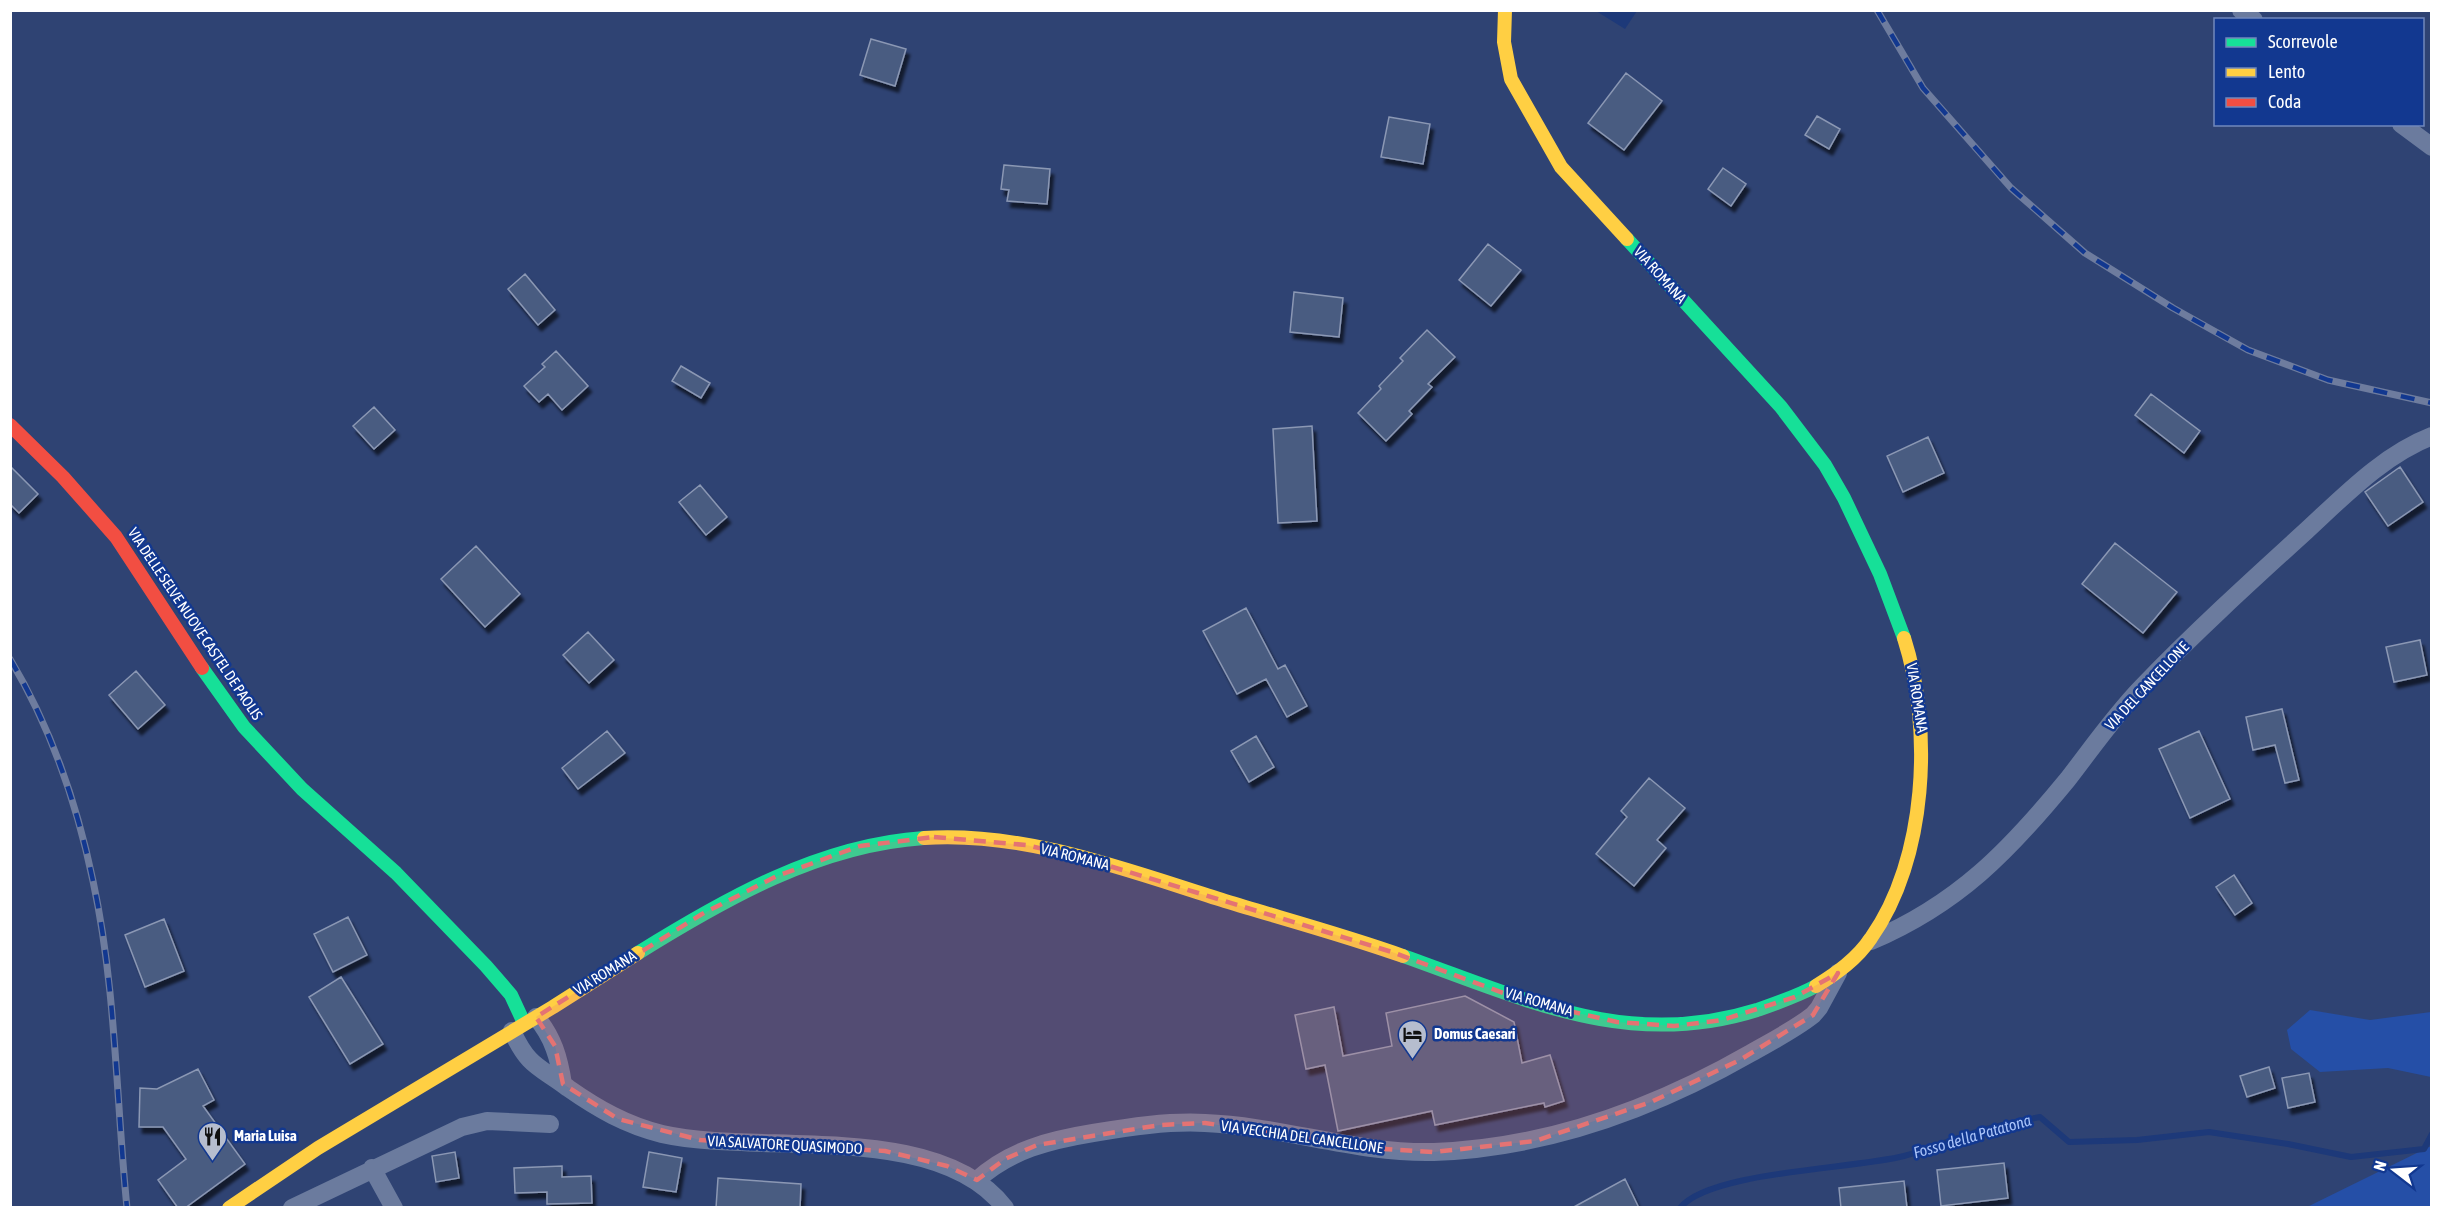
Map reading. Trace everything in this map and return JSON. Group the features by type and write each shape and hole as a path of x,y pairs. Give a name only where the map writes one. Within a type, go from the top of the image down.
{"street":[{"name":"VIA ROMANA","path":"229,1208 307,1153 524,1024 702,914 777,876 834,854 887,841 934,837 1026,845 1083,858 1392,952 1525,1001 1617,1022 1674,1026 1722,1020 1795,997 1838,973 1857,957 1871,941 1889,912 1907,857 1923,776 1924,743 1920,705 1909,651 1882,576 1831,475 1787,415 1561,167 1511,79 1504,42 1505,10"},
{"path":"2403,126 2432,147"},
{"name":"VIA DELLE SELVE NUOVE CASTEL DE PAOLIS","path":"10,425 63,477 116,537 191,652 244,727 302,789 396,873 486,966 511,994 524,1024"},
{"name":"VIA DEL CANCELLONE","path":"1871,941 1924,915 1958,893 1984,871 2038,813 2110,724 2158,670 2353,488 2404,449 2432,435"},
{"name":"VIA VECCHIA DEL CANCELLONE","path":"977,1180 1005,1159 1036,1145 1076,1136 1160,1125 1205,1123 1296,1134 1368,1148 1434,1152 1535,1141 1651,1102 1740,1060 1813,1015 1827,996 1838,973"},
{"path":"524,1024 548,1032 555,1046 563,1084"},
{"name":"VIA SALVATORE QUASIMODO","path":"524,1024 519,1046 533,1065 606,1114 663,1134 722,1142 816,1145 885,1151 947,1166 977,1180 1005,1208"},
{"path":"292,1208 462,1127 487,1121 550,1124"},
{"path":"372,1168 394,1208"}],"highlighted area":[{"path":"934,837 1026,845 1083,858 1392,952 1525,1001 1617,1022 1674,1026 1722,1020 1795,997 1838,973 1813,1015 1740,1060 1651,1102 1535,1141 1434,1152 1369,1148 1205,1123 1160,1125 1037,1145 1005,1159 977,1180 947,1166 885,1151 700,1140 618,1119 563,1084 555,1046 536,1017 702,914 777,876 860,846"}],"shaded area":[{"path":"1596,11 1637,11 1625,29"},
{"path":"2310,1010 2370,1020 2431,1012 2431,1077 2388,1068 2320,1072 2291,1049 2287,1030"},
{"path":"2431,1146 2431,1207 2307,1207"}],"building":[{"path":"871,39 906,49 895,86 860,75"},
{"path":"1626,73 1662,101 1624,150 1588,123"},
{"path":"1817,116 1840,129 1829,149 1805,135"},
{"path":"1389,117 1430,124 1423,164 1381,157"},
{"path":"1004,165 1050,169 1047,204 1007,201 1009,190 1001,189"},
{"path":"1723,168 1746,184 1731,206 1708,189"},
{"path":"1488,244 1521,270 1491,306 1459,280"},
{"path":"525,274 555,310 538,325 508,289"},
{"path":"1294,292 1343,298 1339,337 1290,332"},
{"path":"1427,330 1455,357 1428,384 1432,387 1409,411 1412,414 1386,441 1358,413 1403,361 1400,358"},
{"path":"556,351 588,386 562,410 548,394 539,402 524,386 545,367 542,364"},
{"path":"681,366 710,383 701,398 672,381"},
{"path":"2151,394 2200,431 2184,453 2135,415"},
{"path":"374,407 395,430 374,449 353,426"},
{"path":"1312,426 1317,521 1278,523 1273,429"},
{"path":"1928,437 1944,473 1903,492 1887,456"},
{"path":"10,466 38,494 19,513 10,504"},
{"path":"2400,467 2423,502 2388,526 2365,492"},
{"path":"700,485 727,517 706,535 679,502"},
{"path":"2115,543 2177,592 2143,633 2082,584"},
{"path":"476,546 520,594 485,627 441,579"},
{"path":"1246,608 1278,669 1285,665 1307,706 1287,717 1266,679 1237,694 1203,631"},
{"path":"588,632 614,660 589,683 563,655"},
{"path":"2420,640 2427,675 2394,682 2386,647"},
{"path":"136,671 165,705 138,729 109,695"},
{"path":"2282,709 2299,780 2285,783 2275,745 2253,750 2246,717"},
{"path":"607,731 625,753 578,789 562,768"},
{"path":"2199,731 2230,799 2190,818 2159,749"},
{"path":"1256,736 1274,767 1249,782 1231,751"},
{"path":"1649,778 1685,808 1657,840 1666,848 1634,886 1596,854 1627,817 1621,811"},
{"path":"2234,875 2252,903 2235,915 2216,887"},
{"path":"348,917 367,955 333,972 314,934"},
{"path":"164,919 184,971 145,987 125,935"},
{"path":"341,977 383,1044 350,1064 309,997"},
{"name":"Domus Caesari","path":"1465,996 1514,1022 1522,1063 1550,1055 1564,1101 1545,1107 1544,1103 1435,1125 1432,1111 1338,1131 1325,1065 1306,1069 1295,1015 1334,1007 1343,1056 1392,1046 1386,1013"},
{"path":"2269,1067 2275,1088 2247,1097 2240,1076"},
{"path":"198,1069 214,1100 203,1106 245,1164 185,1208 178,1208 158,1180 186,1159 163,1127 139,1127 140,1088 157,1089"},
{"path":"2309,1073 2315,1102 2288,1108 2282,1078"},
{"path":"455,1152 459,1178 436,1182 432,1156"},
{"path":"649,1152 682,1158 676,1192 643,1187"},
{"path":"2004,1163 2008,1198 1941,1206 1937,1170"},
{"path":"562,1166 562,1177 591,1176 592,1203 547,1204 547,1192 515,1193 514,1168"},
{"path":"718,1178 801,1184 800,1208 716,1208"},
{"path":"1625,1179 1639,1208 1572,1208"},
{"path":"1904,1181 1907,1208 1841,1208 1839,1188"}],"waterway":[{"name":"Fosso della Patatona","path":"1680,1208 1696,1196 1720,1186 1784,1173 1904,1156 1982,1130 2040,1117 2069,1142 2137,1140 2209,1132 2288,1144 2351,1157 2424,1149 2432,1134"}],"railway":[{"path":"1877,10 1923,88 2011,188 2085,253 2173,308 2248,350 2328,380 2432,403"},
{"path":"10,659 50,738 79,823 93,881 101,921 111,1002 127,1208"}],"traffic: fast":[{"path":"1627,239 1781,407 1825,465 1844,498 1880,574 1904,638"},
{"path":"202,668 244,727 302,789 396,873 486,966 511,995 524,1023"},
{"path":"638,953 739,895 810,863 847,851 924,838"},
{"path":"1403,956 1533,1002 1576,1014 1620,1022 1664,1025 1709,1021 1757,1010 1816,986"}],"traffic: slow":[{"path":"1505,10 1504,42 1511,79 1561,167 1627,239"},
{"path":"1816,986 1846,965 1871,938 1890,906 1904,870 1914,832 1921,752 1919,712 1913,673 1904,638"},
{"path":"924,838 962,837 1001,841 1077,856 1403,956"},
{"path":"229,1208 318,1148 553,1007 638,953"}],"traffic: jam":[{"path":"10,425 63,477 116,537 202,668"}],"place":[{"name":"Domus Caesari","path":"1413,1060"},
{"name":"Maria Luisa","path":"213,1162"}]}
